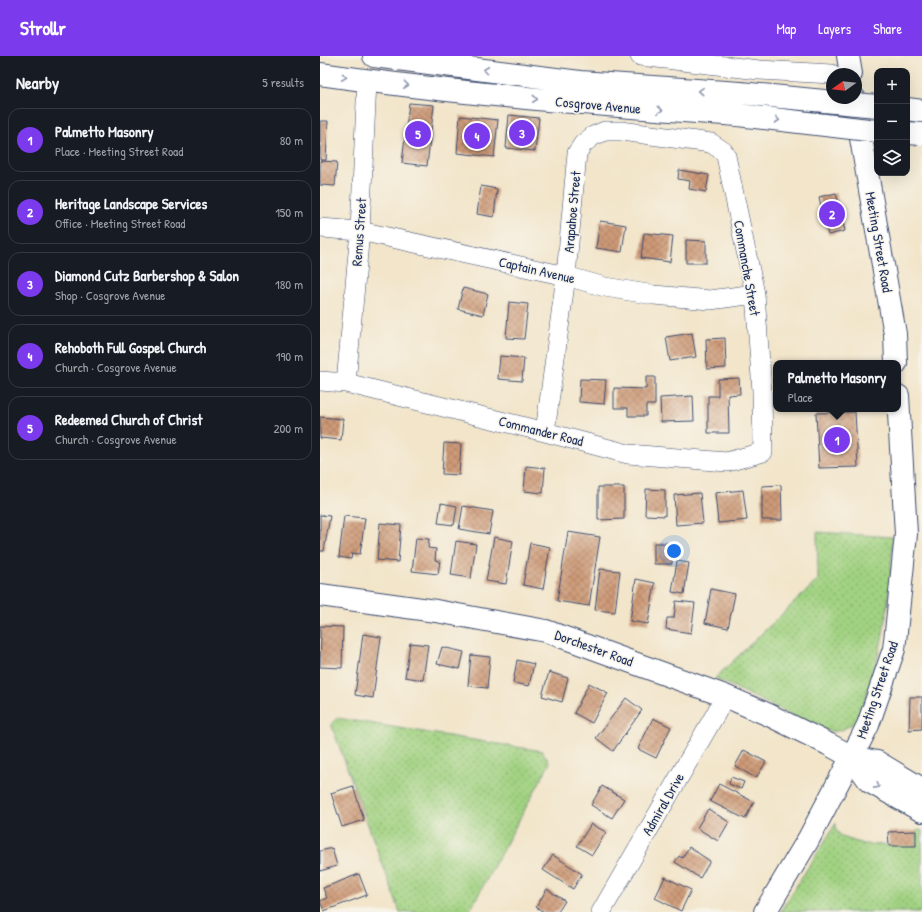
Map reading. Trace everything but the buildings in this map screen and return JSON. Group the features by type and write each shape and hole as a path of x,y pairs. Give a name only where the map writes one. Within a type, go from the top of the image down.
{"main road":[{"name":"Cosgrove Avenue","path":"374,56 580,82 740,93 874,106"},
{"path":"848,56 849,68"},
{"name":"Cosgrove Avenue","path":"320,74 368,81 579,104 738,115 874,131"},
{"name":"Meeting Street Road","path":"855,104 894,334 896,360"},
{"path":"910,109 922,111"},
{"path":"910,133 922,134"},
{"name":"Meeting Street Road","path":"765,912 808,840 868,725 894,649 906,534 899,412"},
{"name":"Dorchester Road","path":"320,595 436,611 546,631 725,696 769,715 852,757 877,762 922,789"},
{"name":"Dorchester Road","path":"852,757 870,782 922,811"}],"street":[{"path":"640,56 759,70 826,74"},
{"name":"Remus Street","path":"346,383 360,231 368,81"},
{"name":"Arapahoe Street","path":"545,432 566,276 577,154 583,144 593,136 605,131 621,131 711,143 723,151 726,156"},
{"name":"Commanche Street","path":"726,156 755,294 762,391 763,452"},
{"name":"Captain Avenue","path":"320,228 360,231 566,276 605,287 654,295 710,300 755,294"},
{"name":"Commander Road","path":"320,381 346,383 628,454 727,462 763,452"},
{"name":"Admiral Drive","path":"601,912 725,696"}],"green space":[{"path":"817,532 893,537 887,612 874,672 859,716 852,725 849,725 839,731 820,729 715,678 818,580"},
{"path":"337,718 542,751 550,763 469,912 400,912 331,724"},
{"path":"836,823 836,830 842,837 863,844 916,846 916,831 922,830 922,912 780,912"}],"place":[{"name":"Diamond Cutz Barbershop & Salon","path":"522,133"},
{"name":"Redeemed Church of Christ","path":"418,134"},
{"name":"Rehoboth Full Gospel Church","path":"477,136"},
{"name":"Heritage Landscape Services","path":"832,214"},
{"name":"Palmetto Masonry","path":"837,440"}]}
